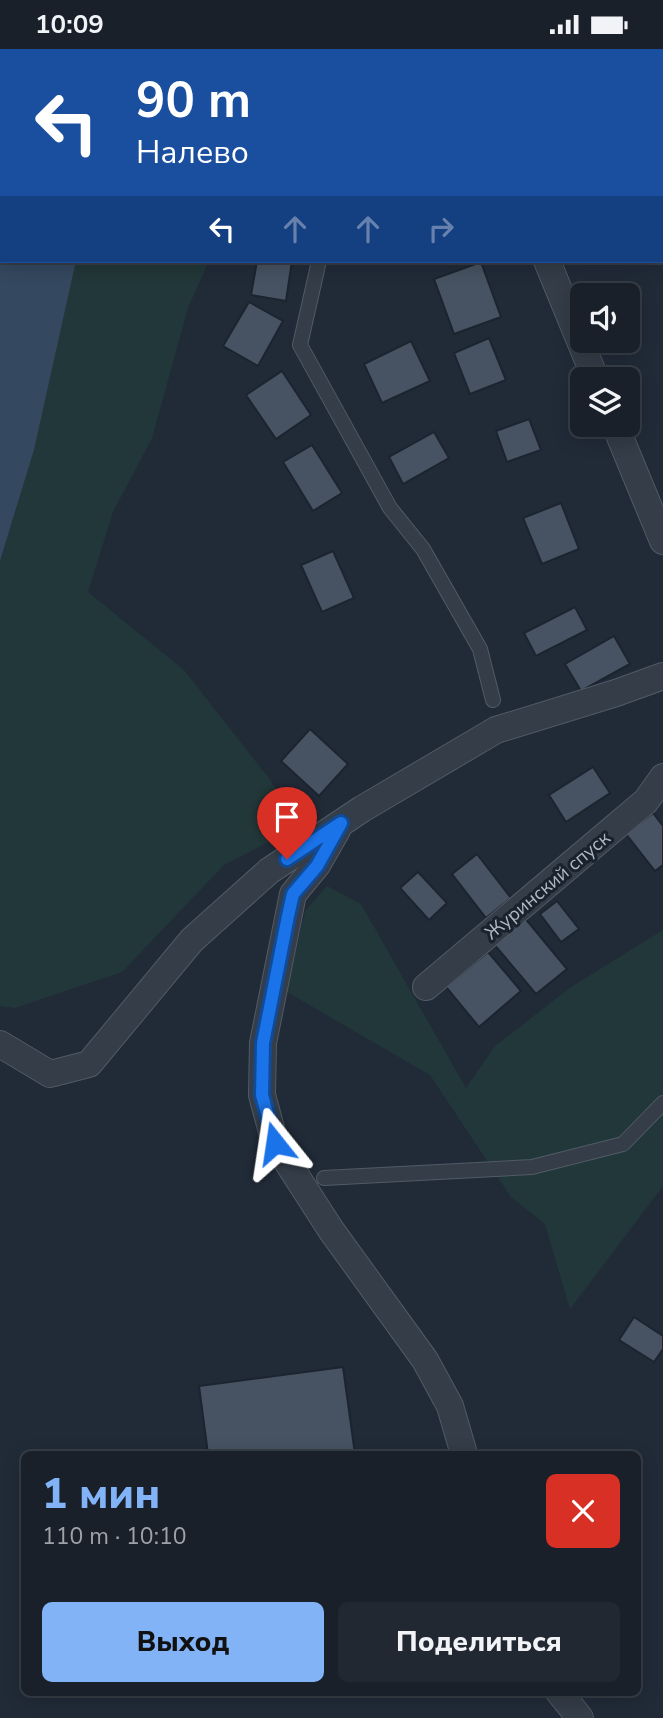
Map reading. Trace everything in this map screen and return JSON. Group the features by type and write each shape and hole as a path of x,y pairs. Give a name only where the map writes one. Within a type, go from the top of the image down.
{"street":[{"path":"548,263 591,367"},
{"path":"620,437 663,541"},
{"path":"0,1044 50,1074 89,1064 192,940 269,871 341,823 496,730 663,676"},
{"name":"Журинский спуск","path":"426,987 646,801 663,777"},
{"path":"341,823 317,866 293,894 263,1043 262,1095 275,1143 331,1230 425,1360 450,1406 463,1451"},
{"path":"562,1696 580,1718"}],"lane":[{"path":"320,263 300,345 390,508 423,549 480,649 493,700"},
{"path":"324,1178 531,1167 623,1144 663,1103"}],"green space":[{"path":"76,263 208,263 188,308 152,438 113,512 88,592 184,670 271,781 298,827 224,865 122,972 15,1008 0,1006 0,561 34,450"},
{"path":"327,886 361,904 466,1088 495,1046 571,987 663,930 663,1186 570,1309 545,1224 511,1197 430,1075 287,992 305,911"}],"water":[{"path":"0,263 76,263 34,450 0,561"}],"building":[{"path":"257,263 292,263 286,301 251,295"},
{"path":"481,263 501,317 454,334 434,279"},
{"path":"249,302 283,321 258,366 223,346"},
{"path":"489,338 506,380 470,394 454,353"},
{"path":"411,341 430,381 382,403 364,364"},
{"path":"282,371 311,415 276,439 246,395"},
{"path":"529,419 541,450 507,462 496,431"},
{"path":"434,432 449,458 403,484 389,457"},
{"path":"312,445 342,493 313,511 283,462"},
{"path":"561,503 579,549 542,564 523,518"},
{"path":"333,551 354,598 322,612 301,565"},
{"path":"575,607 587,630 536,656 524,633"},
{"path":"614,636 630,664 581,691 565,664"},
{"path":"310,729 348,764 319,796 281,761"},
{"path":"593,767 610,793 566,822 549,795"},
{"path":"653,813 663,826 663,865 655,871 626,834"},
{"path":"477,854 511,898 486,918 452,874"},
{"path":"418,872 447,903 429,920 400,888"},
{"path":"557,901 579,929 561,942 540,914"},
{"path":"524,917 567,969 536,994 493,943"},
{"path":"488,952 521,991 479,1027 446,987"},
{"path":"634,1317 663,1336 663,1349 654,1362 619,1340"},
{"path":"343,1367 355,1451 208,1451 199,1386"}],"route":[{"path":"275,1143 262,1095 263,1043 288,916 293,894 317,866 341,823 287,859"}]}
